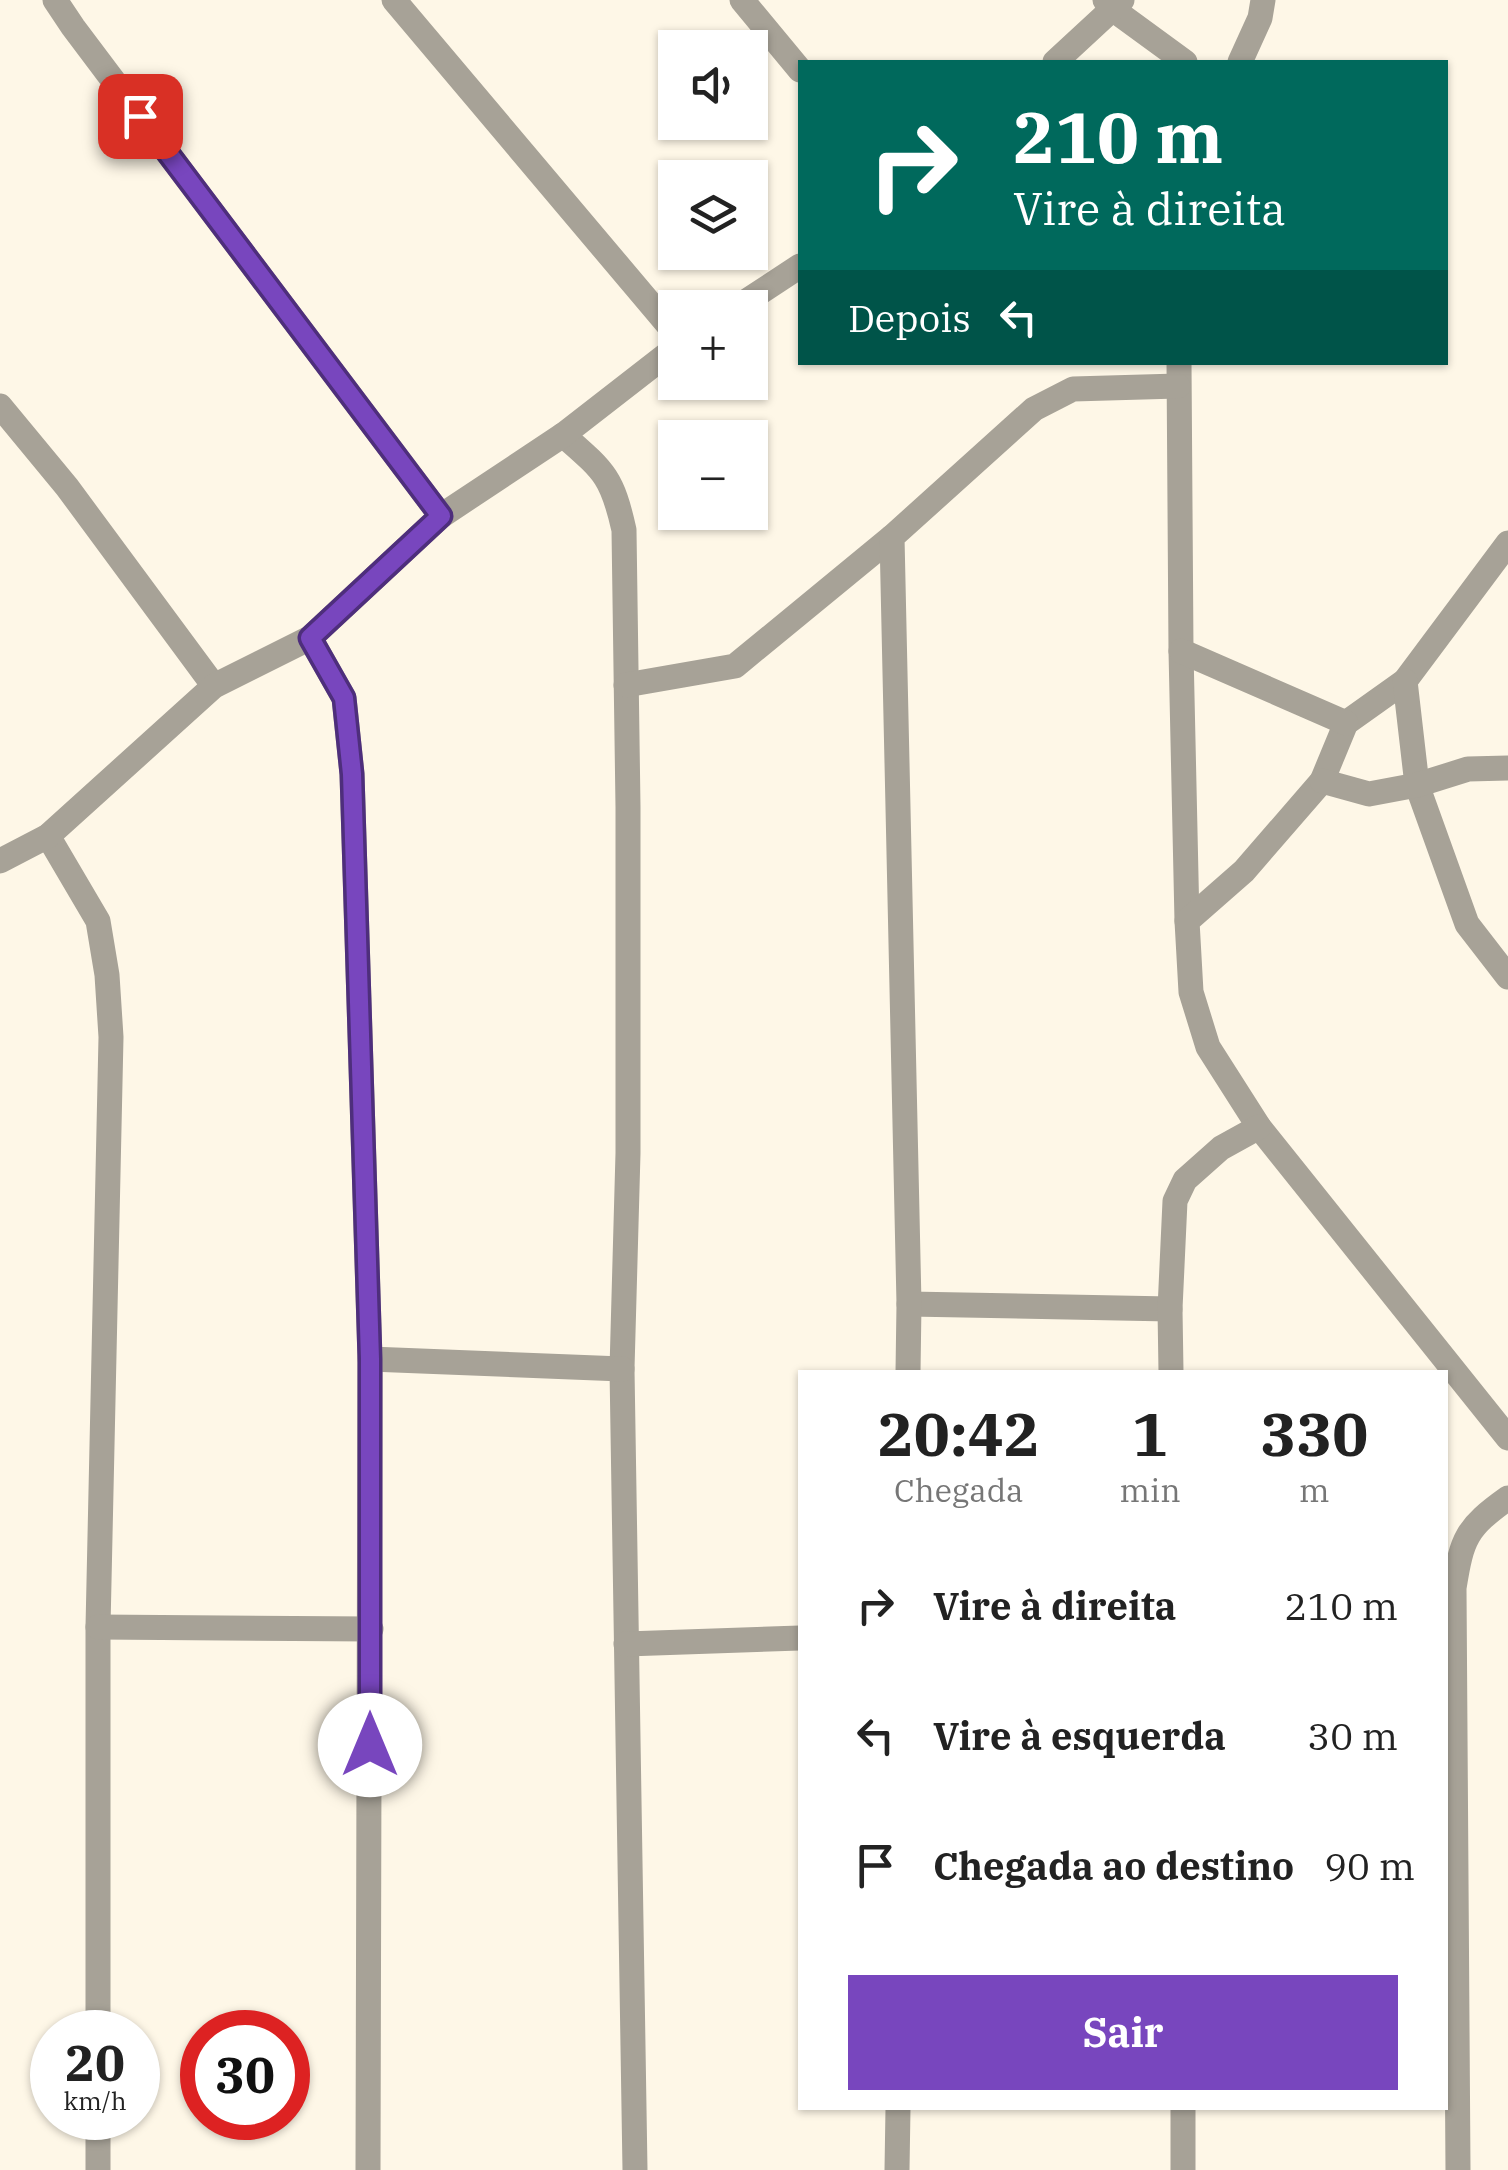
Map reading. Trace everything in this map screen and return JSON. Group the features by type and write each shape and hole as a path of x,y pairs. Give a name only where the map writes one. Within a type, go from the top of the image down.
{"street":[{"path":"55,0 441,516"},
{"path":"394,0 658,313"},
{"path":"742,0 798,68"},
{"path":"1241,60 1264,0"},
{"path":"1057,60 1112,3 1183,60"},
{"path":"763,290 798,267"},
{"path":"0,861 48,836 214,686 310,638 441,516 563,435 658,361"},
{"path":"626,685 734,666 892,537 1034,408 1073,389 1178,374 1187,922 1191,992 1208,1047 1259,1126 1508,1438"},
{"path":"0,406 67,487 214,686"},
{"path":"563,435 600,468 616,493 624,530 628,1153 622,1369 634,2170"},
{"path":"892,537 908,1370"},
{"path":"1187,922 1244,871 1322,781 1346,723 1406,681 1508,543"},
{"path":"310,638 344,698 352,774 370,1359 368,2170"},
{"path":"1181,651 1346,723"},
{"path":"1406,681 1417,785 1467,924 1508,977"},
{"path":"1322,781 1369,794 1417,785 1468,769 1508,768"},
{"path":"48,836 98,922 111,1036 98,1627 98,2010"},
{"path":"1172,1370 1170,1308 1175,1201 1186,1180 1221,1148 1259,1126"},
{"path":"909,1304 1170,1308"},
{"path":"370,1359 622,1369"},
{"path":"1458,2170 1454,1588 1459,1557 1470,1529 1508,1498"},
{"path":"98,1627 370,1630"},
{"path":"626,1644 798,1638"},
{"path":"898,2110 898,2170"},
{"path":"1183,2110 1183,2170"},
{"path":"98,2140 98,2170"}],"route":[{"path":"140,116 441,516 310,638 344,698 352,774 370,1359 370,1745"}]}
